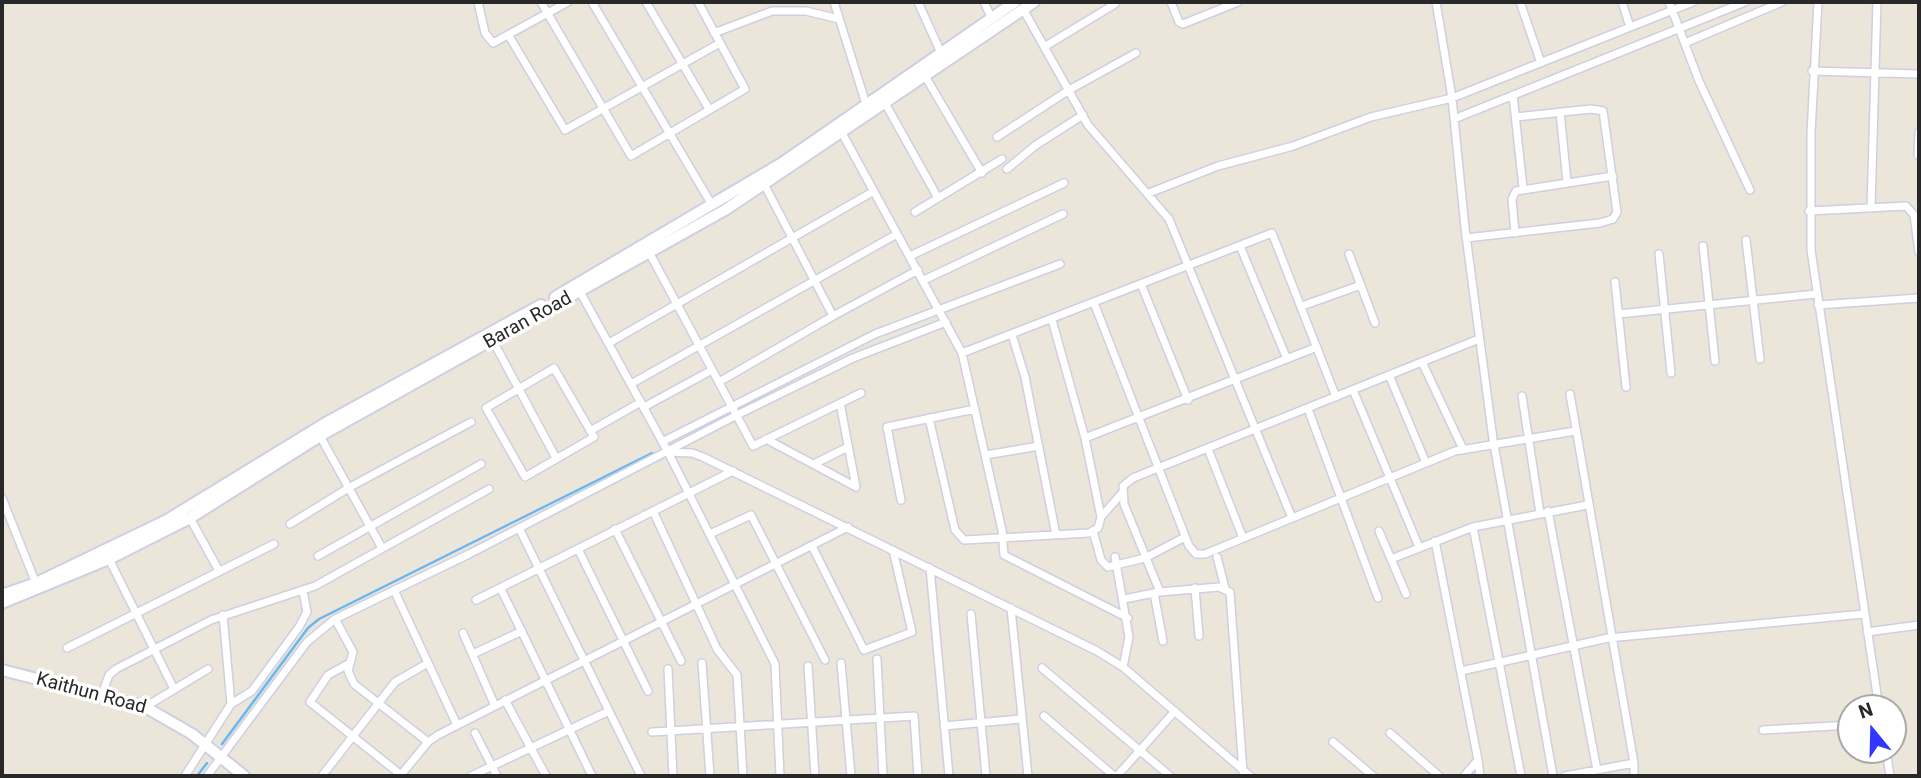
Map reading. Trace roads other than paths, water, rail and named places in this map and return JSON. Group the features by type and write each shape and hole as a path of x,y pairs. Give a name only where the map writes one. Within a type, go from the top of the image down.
{"main road":[{"name":"Baran Road","path":"2,603 167,520 493,341 782,163 992,19 1017,4 1034,2"},
{"name":"Baran Road","path":"2,594 37,586 108,559 190,518 324,424 649,252 764,184 842,133 925,76 1017,4"},
{"name":"Kaithun Road","path":"2,670 145,707 206,744 244,776"}],"street":[{"path":"478,2 488,38 493,43 568,2"},
{"path":"541,2 546,15 631,156 745,89 698,2"},
{"path":"592,2 712,205"},
{"path":"646,2 709,109"},
{"path":"834,2 866,104"},
{"path":"918,2 942,53"},
{"path":"984,2 992,19"},
{"path":"1171,2 1183,24 1238,2"},
{"path":"1436,2 1452,98 1466,238 1494,443 1534,656 1553,776"},
{"path":"1520,2 1541,63"},
{"path":"1622,2 1630,27"},
{"path":"1670,2 1699,81 1750,190"},
{"path":"1149,193 1218,166 1293,146 1371,117 1452,98 1693,2"},
{"path":"1454,119 1745,2"},
{"path":"1685,43 1782,2"},
{"path":"1818,2 1812,71 1809,211 1816,294 1877,694"},
{"path":"1871,207 1877,2"},
{"path":"1017,4 1083,115 1117,160 1149,193 1169,219 1292,517"},
{"path":"1044,47 1115,4"},
{"path":"715,33 783,6 839,19"},
{"path":"509,36 565,130 720,43"},
{"path":"997,136 1069,90 1136,53"},
{"path":"1812,71 1919,74"},
{"path":"925,76 982,173"},
{"path":"1513,95 1523,188"},
{"path":"885,103 939,198"},
{"path":"1466,238 1612,219 1618,208 1602,111 1591,109 1516,117"},
{"path":"1560,112 1567,182"},
{"path":"1007,169 1036,145 1083,115"},
{"path":"1918,155 1919,132"},
{"path":"842,133 962,354 986,455 1003,553 1009,559 1128,618"},
{"path":"915,212 1002,159"},
{"path":"1515,233 1512,199 1516,191 1613,176"},
{"path":"910,257 1064,183"},
{"path":"764,184 833,316"},
{"path":"609,343 873,191"},
{"path":"1809,211 1906,206 1912,210 1919,252"},
{"path":"924,280 1063,214"},
{"path":"962,354 1272,233 1336,397"},
{"path":"631,384 897,234"},
{"path":"1746,240 1760,359"},
{"path":"1240,246 1287,359"},
{"path":"1703,246 1716,361"},
{"path":"649,252 753,446 861,393"},
{"path":"1349,254 1375,323"},
{"path":"1659,254 1671,373"},
{"path":"663,442 875,334 1060,264"},
{"path":"719,383 918,270"},
{"path":"1615,282 1626,387"},
{"path":"1141,284 1188,400"},
{"path":"1302,306 1360,285"},
{"path":"578,288 690,492 775,664 780,776"},
{"path":"1618,314 1816,294"},
{"path":"1818,306 1919,298"},
{"path":"1094,303 1185,537 1192,551 1198,555 1463,449 1575,432"},
{"path":"929,418 955,530 968,541 1093,531 1100,526 1101,517 1085,438 1052,320"},
{"path":"207,776 219,756 307,642 335,619 853,358 946,321"},
{"path":"1012,335 1025,377 1056,535"},
{"path":"1101,517 1122,493 1128,481 1479,338"},
{"path":"493,341 556,458"},
{"path":"1085,438 1188,400 1317,347"},
{"path":"1422,362 1463,449"},
{"path":"554,368 590,431 594,437 525,477 486,408 554,368"},
{"path":"590,431 712,370"},
{"path":"1390,375 1426,463"},
{"path":"1353,390 1419,547"},
{"path":"1570,394 1587,505 1634,763 1634,776"},
{"path":"1522,396 1528,438 1597,770"},
{"path":"766,439 856,486 840,403"},
{"path":"901,500 887,427 975,409"},
{"path":"1308,409 1378,598"},
{"path":"290,524 350,487 471,422"},
{"path":"320,436 382,548"},
{"path":"986,455 1039,446"},
{"path":"814,464 848,447"},
{"path":"1208,449 1244,538"},
{"path":"668,452 692,453 733,471 1011,608 1123,667 1246,775"},
{"path":"318,556 481,464"},
{"path":"476,600 733,471"},
{"path":"102,694 111,672 223,615 303,591 489,489"},
{"path":"1122,493 1157,592 1163,641"},
{"path":"2,498 37,586"},
{"path":"1391,559 1473,527 1587,505"},
{"path":"653,511 718,649 737,675 743,776"},
{"path":"710,534 751,515 825,660"},
{"path":"190,518 219,571"},
{"path":"350,663 328,675 309,700 401,776 428,742 457,725 848,527"},
{"path":"1473,527 1521,776"},
{"path":"519,528 641,776"},
{"path":"615,529 681,661"},
{"path":"1093,531 1101,560 1108,567 1116,562 1145,558 1185,537"},
{"path":"1379,531 1406,594"},
{"path":"1435,541 1480,776"},
{"path":"67,648 274,544"},
{"path":"812,546 864,650 912,632 892,550"},
{"path":"578,548 648,691"},
{"path":"1217,557 1225,588 1232,597 1246,775"},
{"path":"108,559 174,689"},
{"path":"1116,562 1128,618 1129,648 1123,667"},
{"path":"930,568 949,776"},
{"path":"1195,588 1199,636"},
{"path":"1124,599 1157,592 1225,588"},
{"path":"501,589 593,776"},
{"path":"394,590 457,725"},
{"path":"185,776 230,704 252,691 299,627 307,612 303,591"},
{"path":"1011,608 1028,776"},
{"path":"971,614 986,776"},
{"path":"1461,671 1611,638 1864,614"},
{"path":"223,615 230,704"},
{"path":"335,619 353,652 348,671 354,684 428,742"},
{"path":"1867,632 1919,625"},
{"path":"473,654 522,631"},
{"path":"463,633 495,706"},
{"path":"877,659 883,776"},
{"path":"322,776 398,678 428,663"},
{"path":"702,663 710,776"},
{"path":"841,663 851,776"},
{"path":"808,666 815,776"},
{"path":"1042,668 1170,776"},
{"path":"145,707 208,669"},
{"path":"668,669 673,776"},
{"path":"505,701 546,776"},
{"path":"471,776 610,711"},
{"path":"1044,716 1115,776 1175,711"},
{"path":"652,732 914,716 918,776"},
{"path":"944,726 1021,719"},
{"path":"1763,730 1837,726"},
{"path":"475,733 497,776"},
{"path":"1390,733 1439,776"},
{"path":"1333,742 1373,776"},
{"path":"1464,776 1478,760"},
{"path":"1565,776 1634,763"}],"waterway":[{"path":"222,744 308,628 319,619 652,453"},
{"path":"197,776 207,763"}]}
